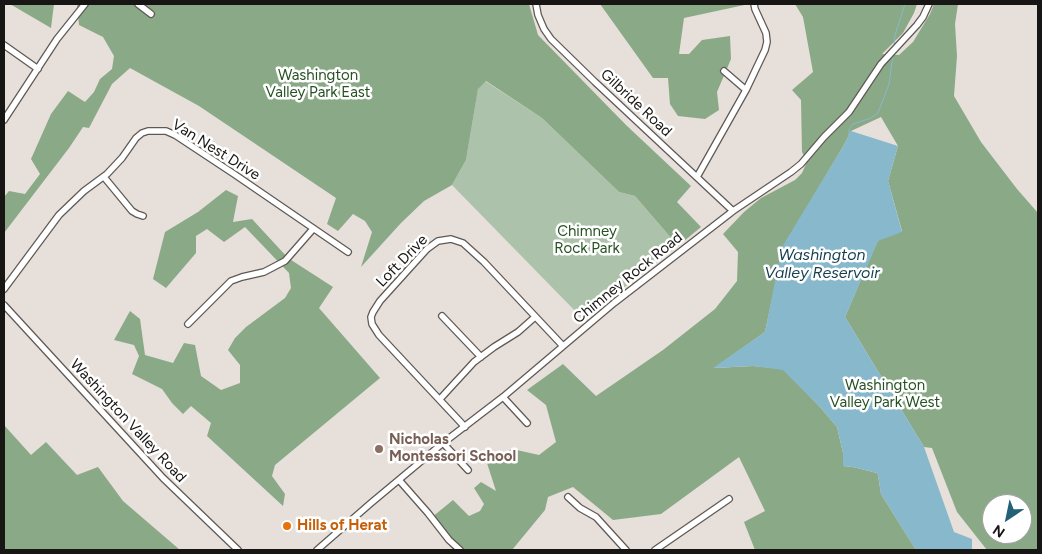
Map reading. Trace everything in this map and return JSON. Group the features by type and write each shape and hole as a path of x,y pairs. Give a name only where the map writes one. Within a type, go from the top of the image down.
{"street":[{"path":"4,120 57,40 85,4"},
{"path":"138,4 150,14"},
{"name":"Gilbride Road","path":"536,4 538,15 551,39 733,211"},
{"path":"697,177 746,90 765,50 767,42 766,33 754,4"},
{"name":"Chimney Rock Road","path":"317,550 443,443 503,397 614,303 733,211 801,164 849,112 881,64 923,17 929,4"},
{"path":"4,45 38,69"},
{"path":"724,71 746,90"},
{"name":"Van Nest Drive","path":"4,289 59,215 84,191 104,177 122,158 136,138 148,131 166,131 175,135 348,252"},
{"path":"104,177 132,211 144,216"},
{"path":"188,324 232,282 242,277 264,272 286,261 313,229"},
{"name":"Loft Drive","path":"465,426 379,335 373,326 371,317 380,301 428,249 438,241 446,239 463,243 484,262 563,346"},
{"name":"Washington Valley Road","path":"4,305 162,478 238,550"},
{"path":"442,316 481,357"},
{"path":"440,399 474,362 518,332 535,317"},
{"path":"503,397 527,423"},
{"path":"443,443 468,470"},
{"path":"399,480 449,540 460,550"},
{"path":"568,497 580,508 596,517 626,550"},
{"path":"655,550 729,499"}],"green space":[{"path":"10,4 54,4 51,28"},
{"name":"Washington Valley Park East","path":"77,4 529,4 538,35 626,125 691,186 677,202 701,227 678,246 635,196 619,192 542,118 486,81 478,89 466,160 452,185 424,201 361,267 372,232 365,221 353,214 338,231 327,224 336,198 199,106 130,68 112,84 89,128 83,127 4,233 4,197 9,191 25,194 40,174 31,159 51,114 68,91 85,102 94,92 100,79 112,69 114,56 103,37 79,25"},
{"path":"600,4 749,4 684,18 679,54 689,54 702,40 730,36 731,59 717,92 719,110 705,119 678,116 670,104 668,78 653,78"},
{"name":"Washington Valley Park West","path":"795,4 917,4 903,33 882,54 899,55 913,42 934,4 958,4 955,24 957,56 954,96 981,142 1038,213 1038,550 987,550 982,544 1032,544 1032,494 982,494 982,544 957,512 932,448 924,447 845,317 878,240 902,231 888,181 898,146 881,117 851,131 783,247 765,332 714,368 753,366 783,369 837,427 843,453 843,466 877,473 881,494 916,550 755,550 744,522 765,511 739,457 661,514 613,520 573,487 548,497 545,510 512,550 453,550 431,518 453,500 469,516 480,511 484,504 474,488 481,482 496,491 487,463 512,449 539,455 556,442 546,405 527,390 563,364 596,396 663,350 715,309 737,281 738,252 723,234 744,212 761,198 795,180 802,173 807,162 802,152 801,100 792,90 813,72 803,17"},
{"name":"Chimney Rock Park","path":"485,81 542,118 619,192 635,196 678,246 583,319 452,185 466,160 478,88"},
{"path":"226,190 238,196 233,222 252,219 288,258 333,287 319,308 380,378 275,465 272,476 285,494 283,506 207,436 211,423 191,406 183,414 162,389 132,374 139,356 134,345 114,340 130,311 140,319 145,355 173,363 184,343 195,345 201,376 221,390 240,383 240,365 228,350 235,338 246,327 285,298 291,288 289,273 245,227 224,242 207,229 196,236 196,253 166,288 153,279 165,232 198,212"},
{"path":"4,425 31,455 46,442 77,475 98,467 123,501 180,550 4,550"}],"water":[{"name":"Washington Valley Reservoir","path":"851,131 898,146 888,181 902,232 878,241 845,317 924,447 954,532 972,539 972,550 916,550 881,494 877,473 843,466 843,453 837,427 783,370 753,366 713,368 765,332 782,247"}],"waterway":[{"path":"894,46 895,35 905,4"},
{"path":"849,136 849,129 853,124 871,118 878,113 889,84 893,55"}],"place":[{"name":"Nicholas Montessori School","path":"379,449"},
{"name":"Hills of Herat","path":"287,526"}]}
